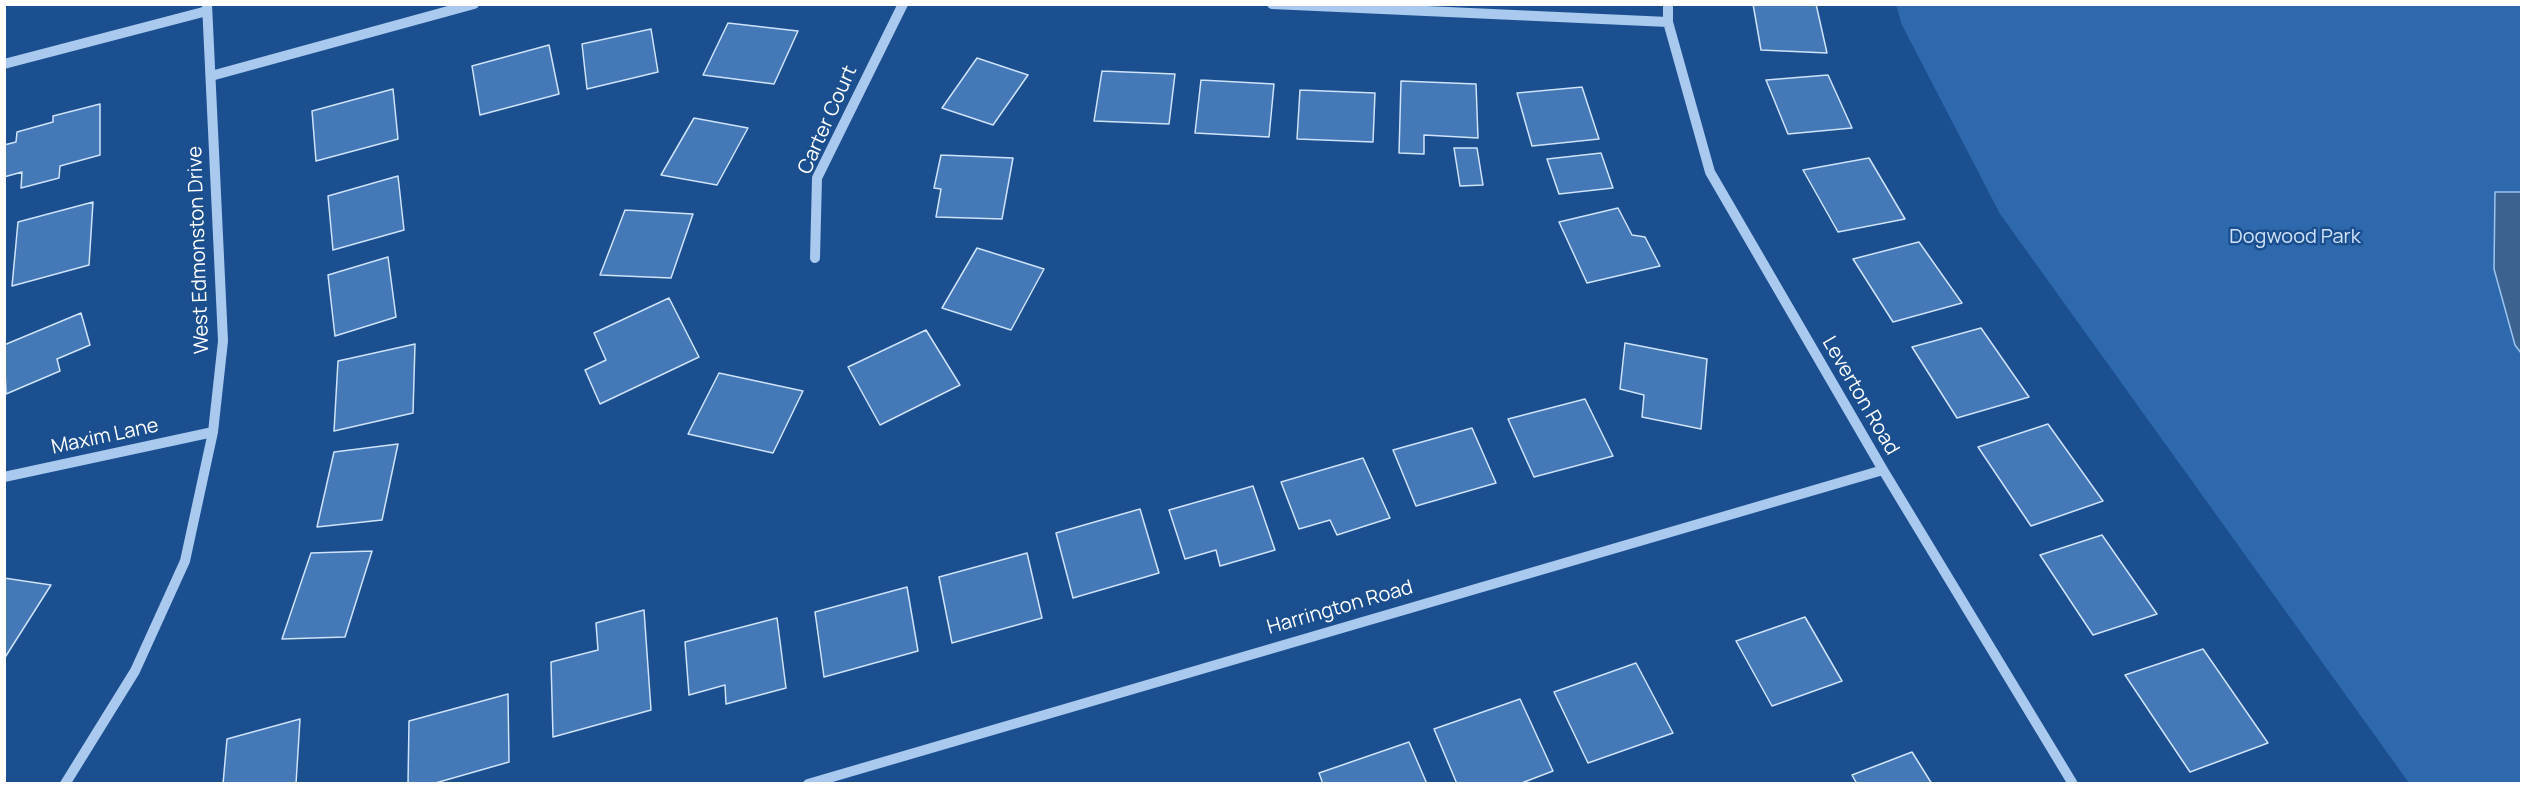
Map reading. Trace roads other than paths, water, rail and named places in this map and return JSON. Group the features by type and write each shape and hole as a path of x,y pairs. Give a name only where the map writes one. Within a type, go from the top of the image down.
{"street":[{"path":"211,76 474,4"},
{"name":"Carter Court","path":"815,258 817,178 903,4"},
{"path":"1272,4 1668,22"},
{"name":"Leverton Road","path":"1668,4 1668,22 1710,172 1882,470 2073,783"},
{"path":"4,64 207,8"},
{"name":"West Edmonston Drive","path":"65,783 135,671 185,561 213,432 223,341 207,8"},
{"name":"Maxim Lane","path":"4,477 213,432"},
{"name":"Harrington Road","path":"808,783 1882,470"}],"park label":[{"name":"Dogwood Park","path":"2295,237"}]}
